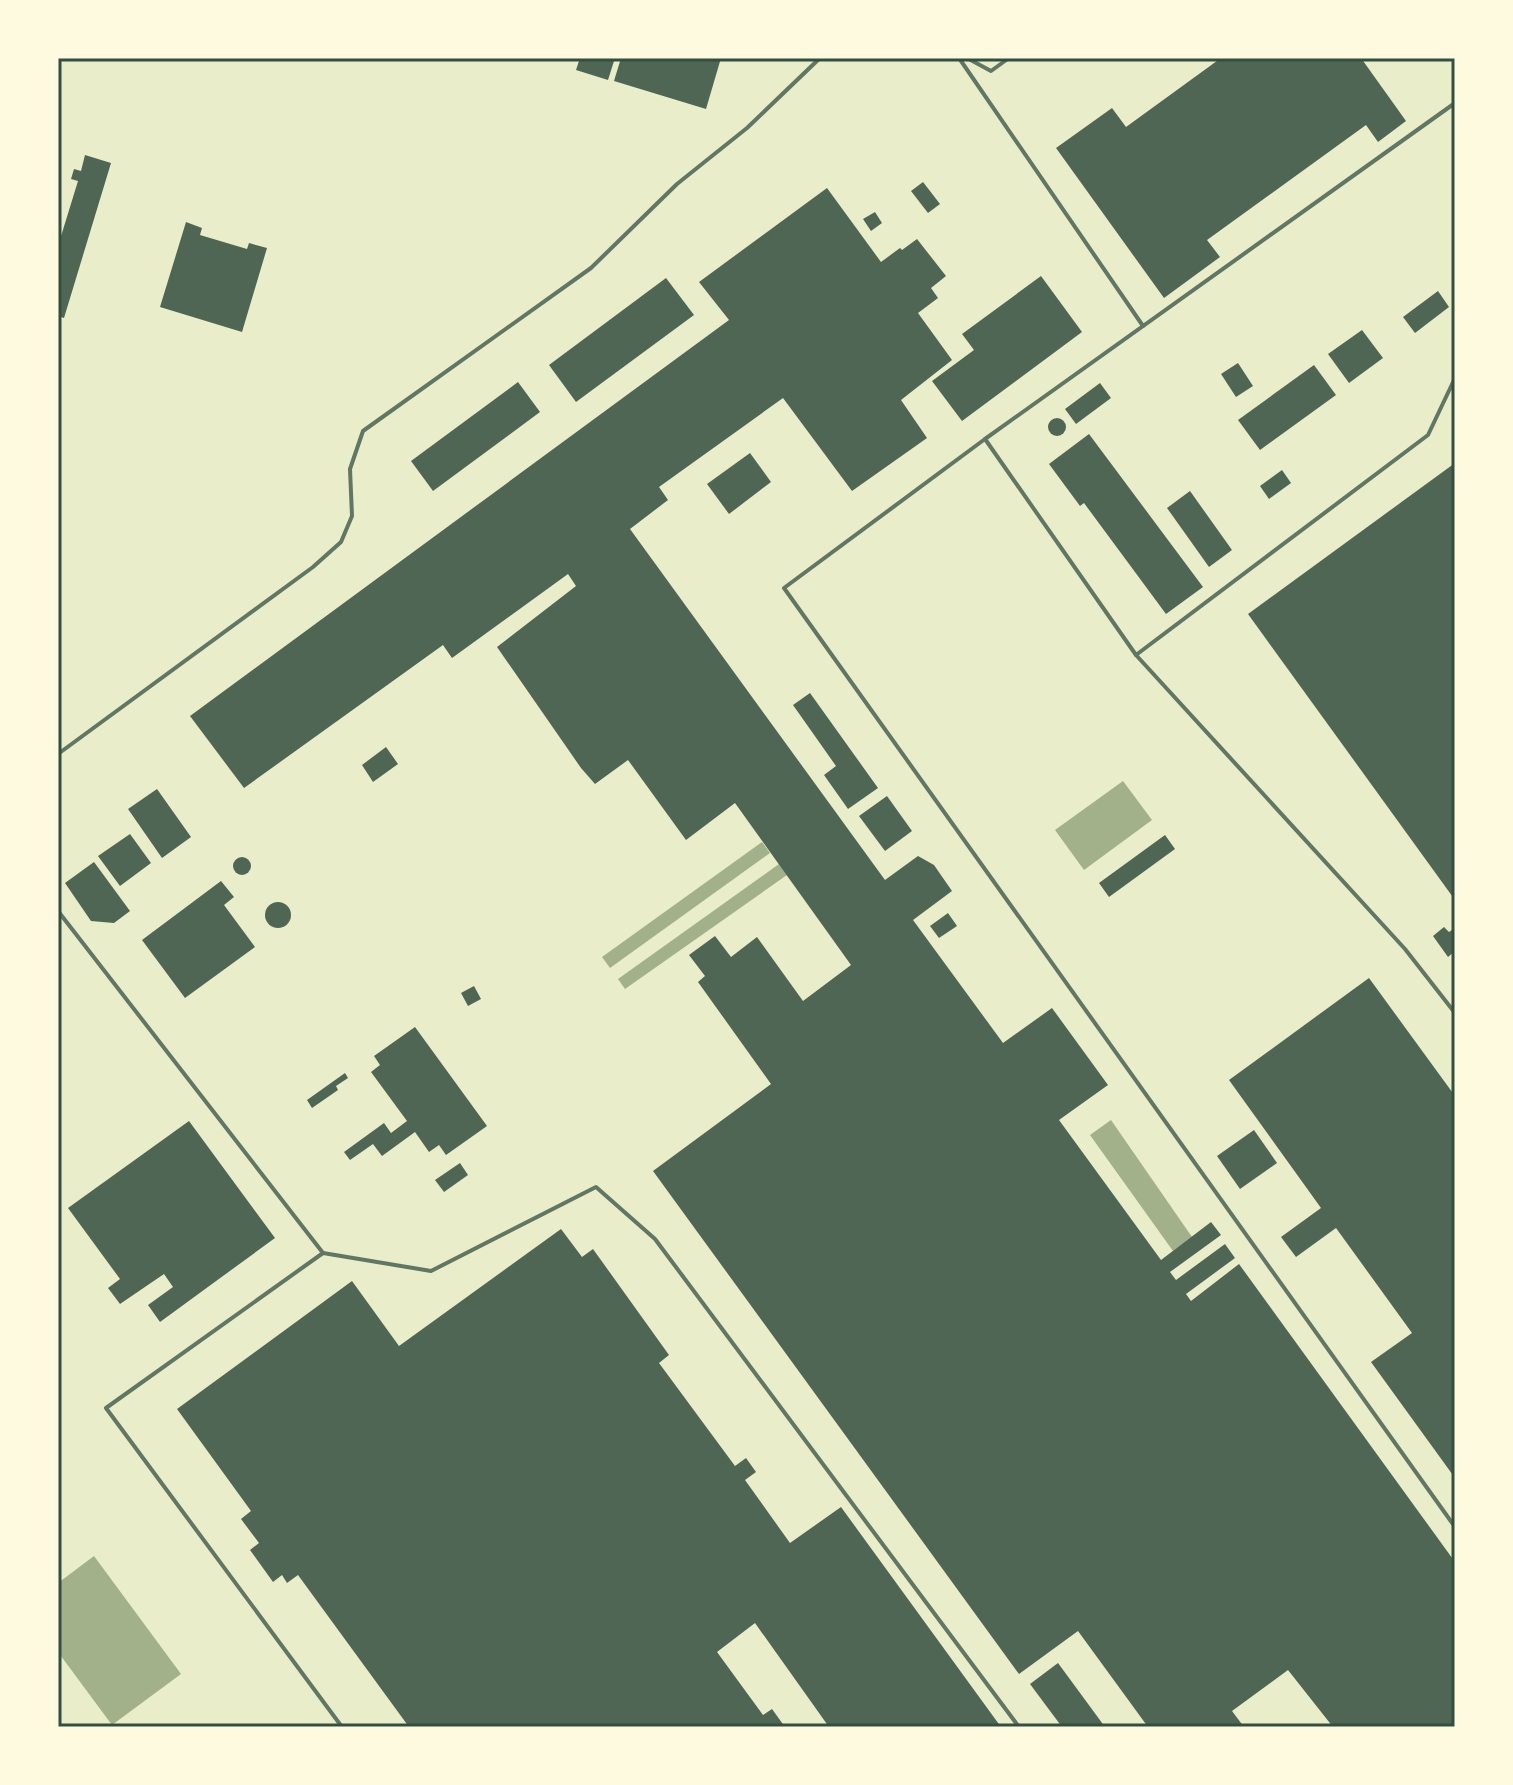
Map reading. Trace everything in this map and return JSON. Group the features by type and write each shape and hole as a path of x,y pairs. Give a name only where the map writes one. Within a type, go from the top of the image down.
{"lane":[{"path":"58,754 323,559 341,542 352,516 350,469 363,431 591,268 677,184 747,128 820,58"},
{"path":"959,58 1143,326"},
{"path":"967,58 991,71 1009,58"},
{"path":"1455,103 985,439 784,588 1455,1527"},
{"path":"1136,655 1428,435 1455,378"},
{"path":"985,439 1136,655 1405,949 1455,1013"},
{"path":"58,911 323,1253 431,1271 596,1187 655,1239 1019,1727"},
{"path":"323,1253 106,1408 342,1727"}],"shaded area":[{"path":"1123,781 1152,820 1084,870 1055,830"},
{"path":"762,842 770,853 610,968 602,957"},
{"path":"779,864 787,875 625,989 618,979"},
{"path":"1111,1120 1192,1237 1173,1251 1090,1135"},
{"path":"94,1556 181,1674 112,1725 58,1652 58,1583"}],"building":[{"path":"580,58 615,58 608,80 576,70"},
{"path":"621,58 721,58 706,109 614,81"},
{"path":"1221,58 1361,58 1406,121 1378,142 1366,125 1207,240 1220,257 1164,298 1056,148 1112,108 1126,127"},
{"path":"85,155 111,163 64,318 58,316 58,246 78,181 71,179 74,169 81,171"},
{"path":"923,182 940,204 928,213 911,191"},
{"path":"827,188 881,262 917,239 946,276 931,288 938,298 918,313 952,360 901,400 927,438 852,491 783,398 659,487 668,500 630,529 885,880 918,856 934,865 952,891 913,920 1003,1043 1052,1008 1108,1085 1059,1120 1161,1260 1211,1222 1221,1235 1170,1272 1176,1280 1225,1244 1235,1258 1186,1294 1191,1301 1239,1264 1455,1562 1455,1727 1333,1727 1288,1670 1232,1711 1244,1727 1148,1727 1078,1631 1019,1674 653,1171 771,1084 698,982 705,976 689,955 715,936 731,957 757,937 803,1001 851,965 735,803 686,840 628,760 595,784 581,768 497,647 576,586 568,574 452,658 443,645 244,788 190,716 729,320 699,282"},
{"path":"875,212 882,223 871,231 863,219"},
{"path":"186,222 202,228 200,235 247,249 249,243 267,248 242,332 160,307"},
{"path":"1041,276 1082,332 962,421 932,381 974,350 962,334"},
{"path":"666,278 694,315 576,402 549,365"},
{"path":"1438,291 1449,307 1415,333 1403,317"},
{"path":"1362,330 1383,358 1349,383 1328,354"},
{"path":"1238,363 1253,386 1236,397 1221,374"},
{"path":"1314,365 1336,395 1260,450 1238,420"},
{"path":"518,382 540,412 433,491 411,461"},
{"path":"1100,383 1111,398 1076,424 1065,409"},
{"path":"1057,418 1066,427 1057,436 1048,427"},
{"path":"1089,434 1203,587 1166,614 1084,503 1080,506 1049,464"},
{"path":"750,453 771,482 729,514 707,484"},
{"path":"1455,463 1455,900 1248,614"},
{"path":"1282,470 1291,483 1269,499 1260,486"},
{"path":"1190,491 1232,550 1209,567 1167,508"},
{"path":"810,693 878,788 848,809 824,775 836,766 793,705"},
{"path":"386,747 398,764 373,782 362,765"},
{"path":"157,789 191,837 162,858 128,809"},
{"path":"887,796 912,831 885,851 859,816"},
{"path":"130,834 151,863 120,886 98,856"},
{"path":"1165,835 1175,849 1109,897 1099,883"},
{"path":"242,857 251,866 242,875 233,866"},
{"path":"94,862 130,911 114,923 91,921 65,883"},
{"path":"221,881 234,897 224,905 255,947 185,998 142,940"},
{"path":"278,902 287,906 291,915 287,924 278,928 269,924 265,915 269,906"},
{"path":"948,913 957,926 939,938 930,926"},
{"path":"1444,927 1449,932 1455,928 1455,951 1448,957 1433,936"},
{"path":"1369,978 1455,1096 1455,1478 1371,1362 1412,1333 1336,1228 1296,1257 1281,1237 1321,1208 1229,1080"},
{"path":"474,986 481,999 468,1006 461,993"},
{"path":"415,1027 487,1126 446,1155 439,1145 429,1152 415,1132 382,1156 373,1144 350,1160 344,1152 384,1123 391,1133 407,1121 371,1072 380,1065 374,1056"},
{"path":"345,1073 348,1078 336,1086 338,1090 312,1108 307,1100"},
{"path":"189,1121 275,1238 160,1322 148,1305 173,1287 164,1274 120,1304 108,1288 120,1279 68,1208"},
{"path":"1254,1130 1277,1163 1240,1189 1217,1156"},
{"path":"460,1163 468,1175 444,1192 435,1180"},
{"path":"561,1229 582,1257 593,1249 669,1355 659,1363 735,1466 746,1458 756,1472 745,1480 790,1543 841,1507 1001,1727 829,1727 755,1623 717,1652 763,1715 772,1709 785,1727 409,1727 298,1575 287,1583 282,1575 273,1582 250,1550 259,1543 241,1519 251,1511 177,1409 352,1281 399,1346"},
{"path":"1058,1663 1105,1727 1062,1727 1030,1684"}]}
